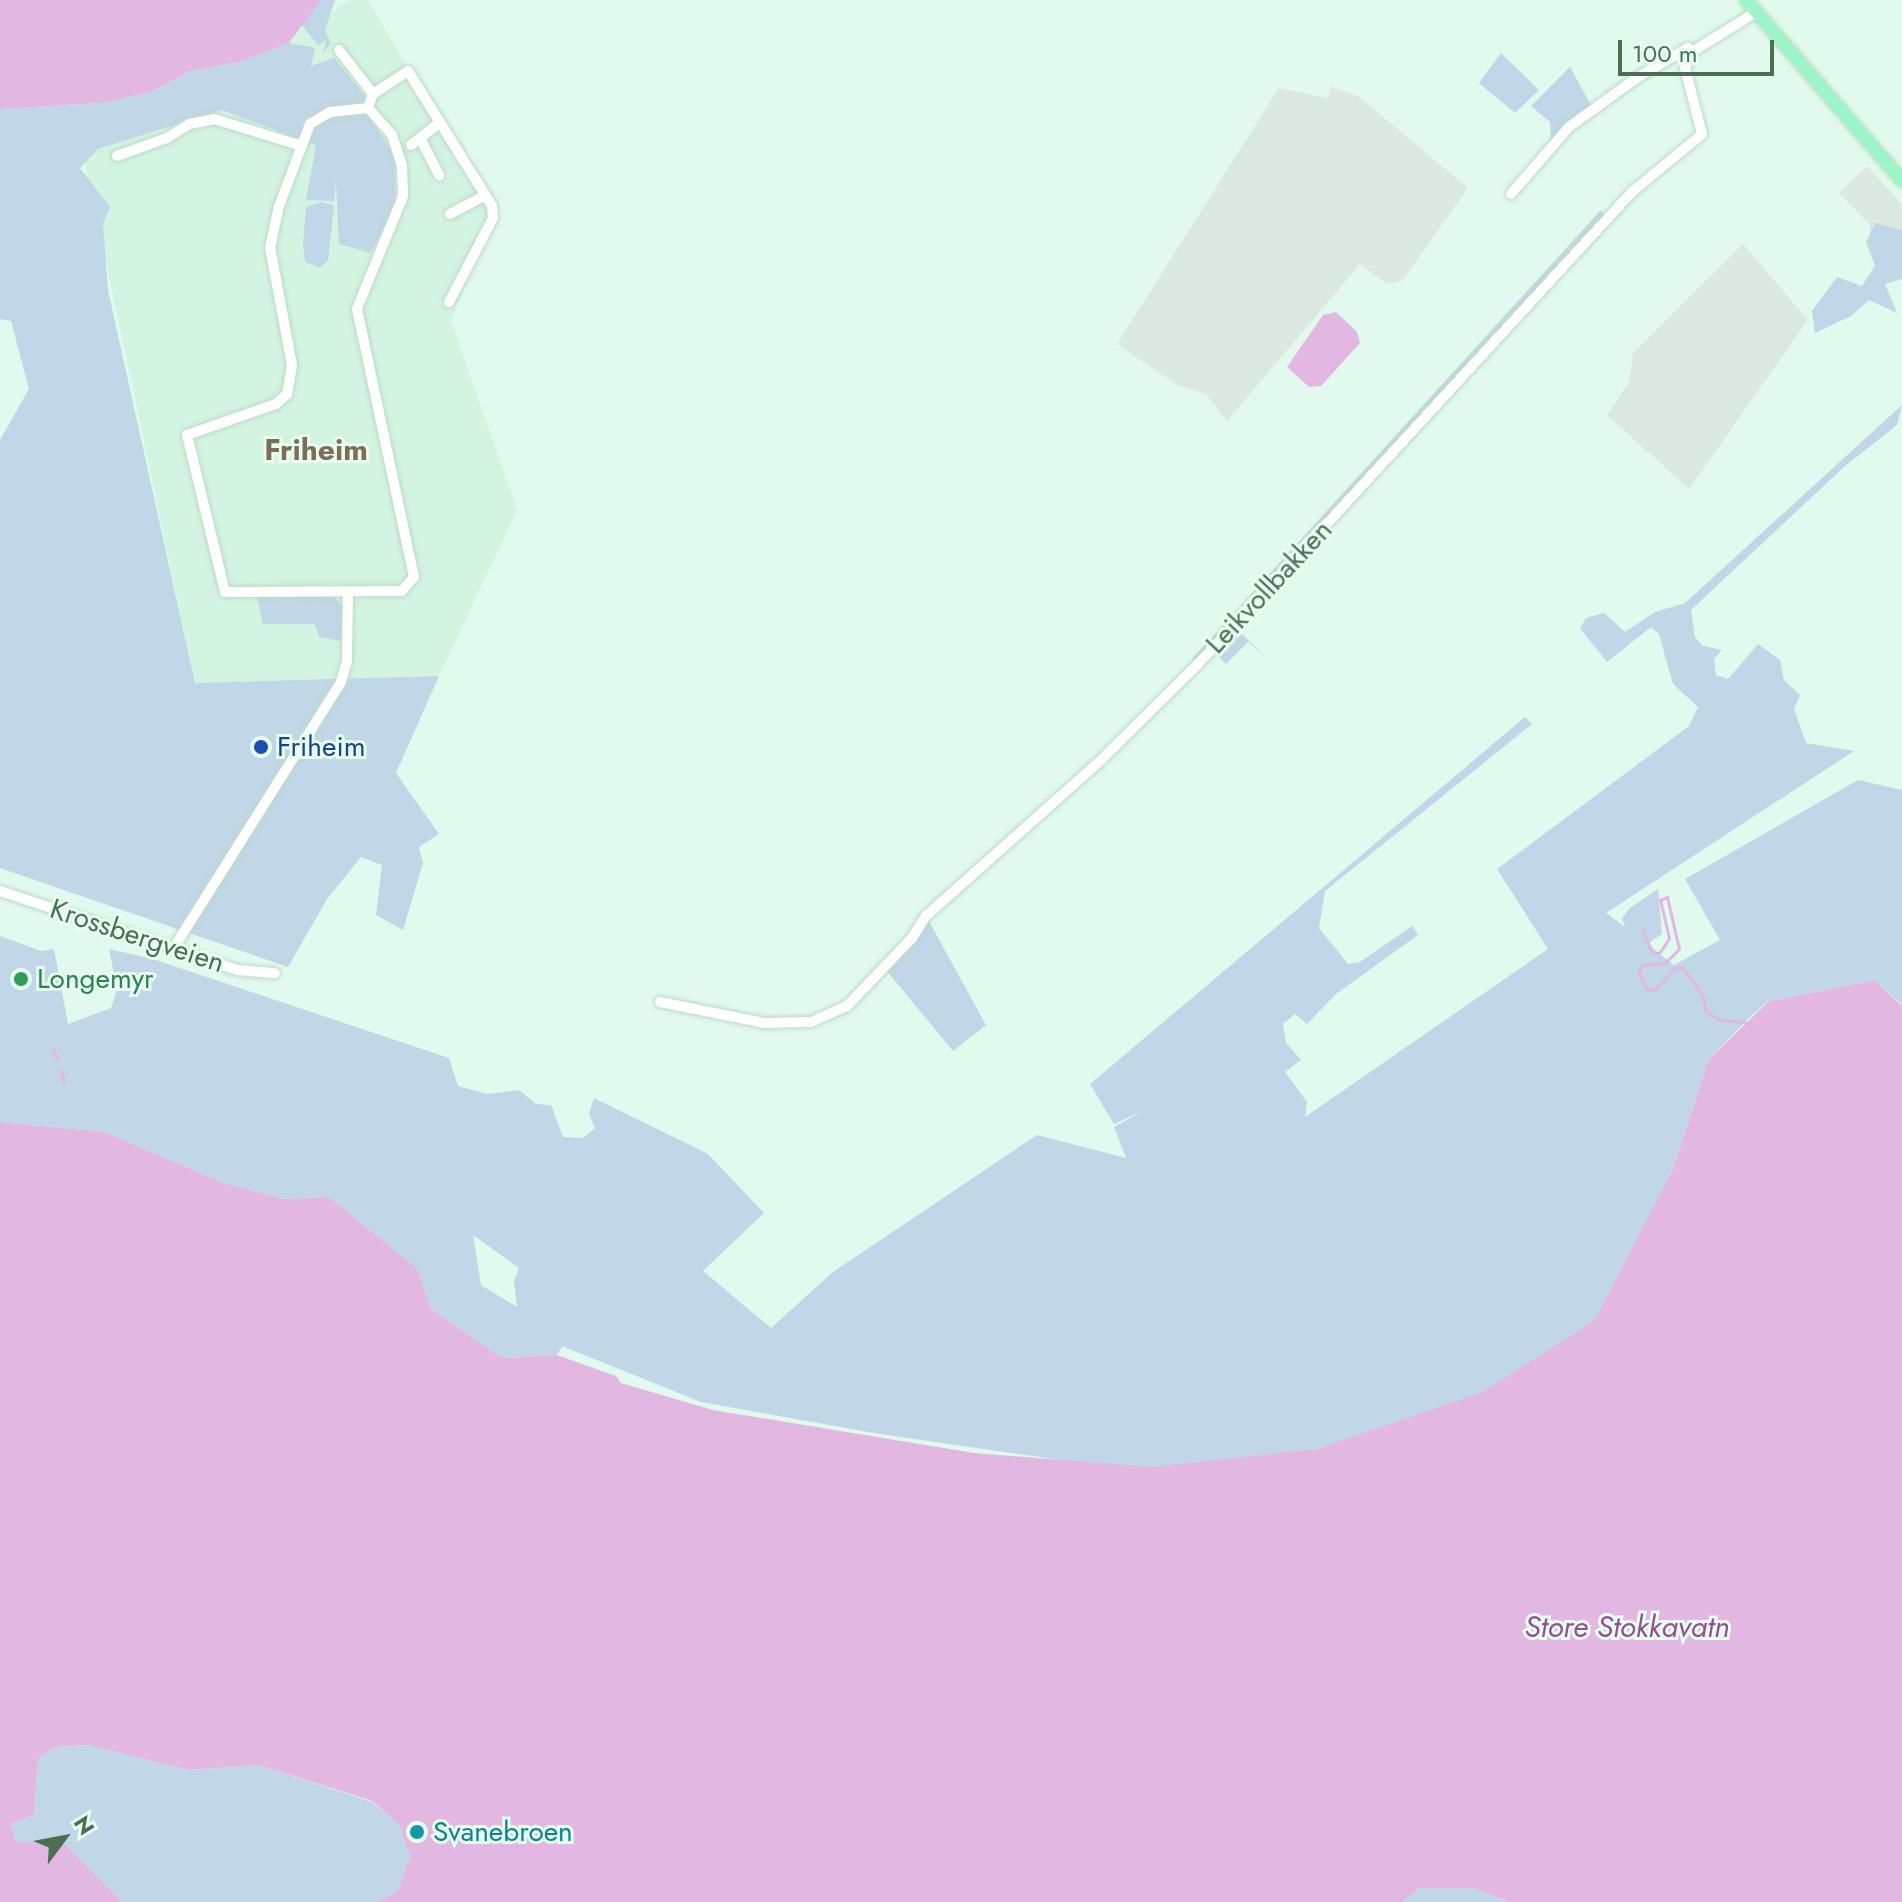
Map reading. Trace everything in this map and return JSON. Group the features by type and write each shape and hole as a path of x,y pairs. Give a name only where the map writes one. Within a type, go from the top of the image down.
{"main road":[{"path":"1746,0 1902,181"}],"street":[{"path":"1511,194 1569,127 1638,77 1688,48 1692,52 1756,12"},
{"path":"339,50 373,94"},
{"name":"Leikvollbakken","path":"660,1002 764,1023 811,1022 847,1006 912,938 926,916 1102,759 1199,663 1632,192 1702,134 1685,68 1692,52"},
{"path":"368,108 373,94 408,71 485,195 493,218 449,302"},
{"path":"368,108 392,135 402,166 403,196 357,309 414,577 402,591 225,592 185,444 195,428 276,404 290,386 292,365 270,240 302,146 319,116 368,108"},
{"path":"117,156 202,119 226,120 302,146"},
{"path":"439,175 416,142 440,122"},
{"path":"450,214 485,195"},
{"path":"173,949 345,673 348,593"},
{"name":"Krossbergveien","path":"0,891 238,970 275,973"}],"shaded area":[{"path":"321,0 335,0 325,30 331,43 323,53 326,40 318,45 300,23"},
{"path":"351,0 368,0 493,213 451,321 517,510 439,676 195,683 83,153"},
{"path":"289,43 315,48 311,66 334,58 365,96 368,115 394,154 396,208 370,253 339,244 336,180 334,201 306,200 316,145 222,110 98,149 80,168 110,207 103,224 108,290 195,683 439,676 396,773 439,834 419,847 423,863 403,930 376,915 382,865 361,857 327,899 288,967 0,868 0,440 29,389 11,321 0,319 0,109 101,103 152,92 190,71 239,62"},
{"path":"1501,53 1539,90 1515,113 1479,83"},
{"path":"1570,67 1593,109 1551,142 1550,122 1531,106"},
{"path":"1331,87 1358,96 1468,188 1402,281 1387,284 1360,264 1227,421 1206,394 1177,385 1117,344 1279,88 1328,98"},
{"path":"1867,166 1902,204 1902,230 1870,234 1870,225 1839,193"},
{"path":"322,202 334,206 328,260 320,268 305,262 303,244 306,207"},
{"path":"1601,210 1605,215 1233,626 1266,657 1248,642 1226,664 1211,650 1197,663 1193,658"},
{"path":"1875,223 1902,230 1902,279 1885,284 1897,313 1869,300 1851,316 1815,333 1812,311 1837,277 1862,286 1875,266 1866,242"},
{"path":"1743,244 1808,320 1689,489 1607,415 1630,381 1633,353"},
{"path":"1902,405 1897,425 1844,467 1691,610 1695,637 1703,646 1722,650 1714,659 1716,675 1728,679 1758,644 1780,660 1784,680 1800,695 1794,709 1806,743 1854,751 1606,913 1625,927 1622,918 1630,908 1658,889 1662,934 1647,944 1674,965 1720,940 1685,879 1858,780 1902,790 1902,1005 1875,980 1768,1001 1709,1059 1673,1169 1598,1324 1483,1396 1317,1449 1143,1472 874,1433 701,1402 562,1346 557,1355 502,1358 431,1309 417,1268 329,1197 284,1199 224,1183 105,1132 0,1122 0,936 41,951 54,949 68,1024 111,1008 117,989 109,949 153,959 449,1058 458,1086 487,1094 519,1090 536,1104 551,1105 563,1137 583,1138 595,1128 589,1114 594,1098 708,1154 764,1213 703,1271 771,1328 833,1272 1037,1135 1126,1158 1114,1127 1143,1111 1114,1124 1090,1084 1525,717 1532,724 1325,891 1319,928 1348,964 1360,962 1412,926 1418,935 1336,994 1307,1024 1295,1014 1283,1024 1286,1043 1301,1060 1285,1072 1307,1102 1305,1117 1548,949 1497,869 1689,726 1698,707 1673,684 1659,634 1651,627 1607,662 1580,628 1586,618 1604,613 1625,632 1655,612 1685,603","holes":["473,1235 519,1268 514,1281 517,1307 481,1285"]},
{"path":"333,595 342,606 341,641 319,637 315,624 263,624 257,596"},
{"path":"926,916 986,1025 953,1051 882,965"},
{"path":"88,1745 189,1770 259,1765 372,1802 399,1825 410,1857 398,1890 379,1902 122,1902 65,1844 15,1841 11,1824 34,1815 38,1759 55,1747"},
{"path":"1419,1888 1472,1888 1509,1902 1402,1902"}],"water":[{"path":"0,0 321,0 289,43 239,62 190,71 152,92 101,103 0,109"},
{"path":"1336,312 1357,332 1360,343 1321,386 1309,387 1287,367 1323,315"},
{"name":"Store Stokkavatn","path":"1875,980 1902,1006 1902,1902 1509,1902 1472,1888 1419,1888 1402,1902 379,1902 398,1890 410,1857 399,1825 372,1801 259,1765 189,1770 88,1745 55,1747 38,1759 34,1815 11,1824 15,1841 65,1844 122,1902 0,1902 0,1122 105,1132 224,1183 284,1199 329,1197 417,1268 431,1309 502,1358 557,1355 616,1376 621,1383 713,1410 974,1453 1152,1467 1317,1449 1483,1392 1595,1320 1673,1169 1709,1059 1769,1001"}],"waterway":[{"path":"1642,930 1653,954 1660,952 1669,938 1660,900 1667,897 1679,949 1665,963 1642,965 1639,973 1646,989 1655,990 1674,968 1683,968 1702,994 1706,1012 1720,1020 1745,1022"},
{"path":"53,1050 58,1060"},
{"path":"61,1070 64,1083"}],"place":[{"name":"Friheim","path":"261,747"},
{"name":"Longemyr","path":"21,979"},
{"name":"Svanebroen","path":"417,1832"}],"district":[{"name":"Friheim","path":"316,450"}]}
